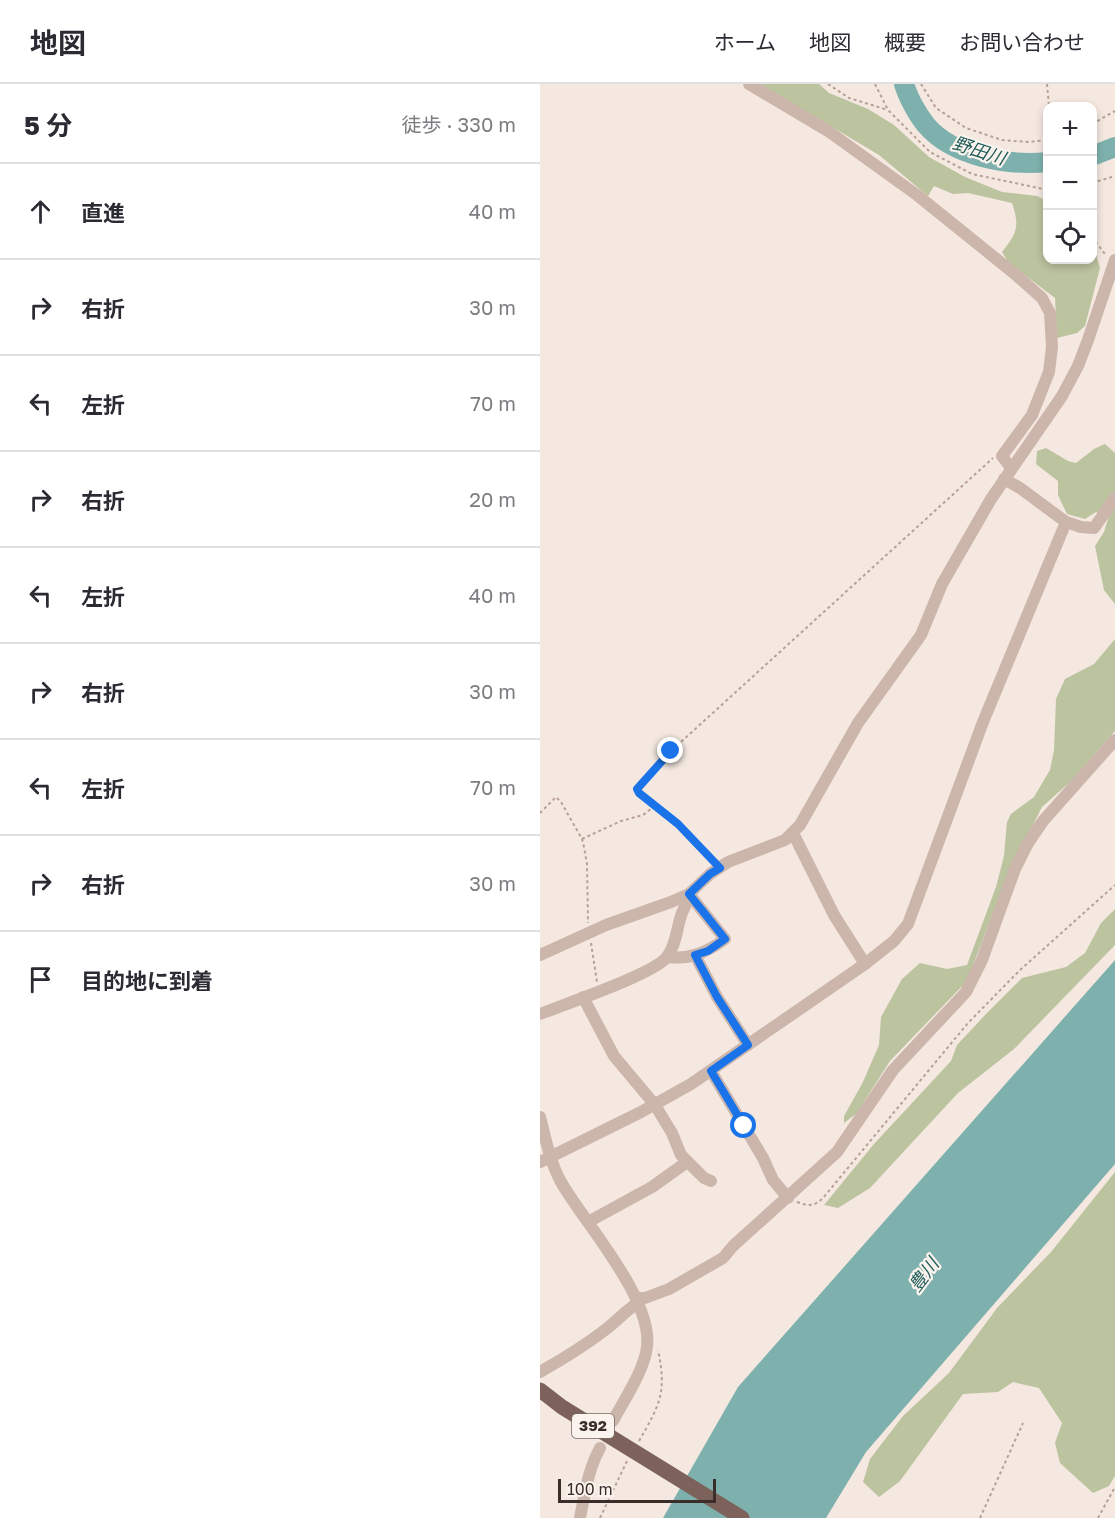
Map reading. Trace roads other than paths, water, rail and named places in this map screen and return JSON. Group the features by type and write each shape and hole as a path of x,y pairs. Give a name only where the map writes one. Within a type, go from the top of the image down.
{"main road":[{"name":"392","path":"540,1390 562,1407 742,1518"}],"street":[{"path":"749,84 828,130 916,195 1042,298 1050,313 1052,347 1049,372 1032,415 1002,456 1011,468"},
{"path":"667,957 685,904 710,874 785,840 800,825 858,723 921,635 942,584 1004,479 1062,396 1078,366 1110,258"},
{"path":"1004,479 1066,522 1081,527 1094,528 1115,498"},
{"path":"545,1160 655,1105 711,1071 865,964 894,941 908,924 983,722 1066,522"},
{"path":"540,1372 577,1351 637,1301 669,1288 723,1258 733,1246 837,1152 893,1070 966,992 982,960 1015,869 1028,843 1043,821 1115,740"},
{"path":"793,833 829,907 865,964"},
{"path":"540,955 590,932 690,896"},
{"path":"540,1014 643,972 667,957 695,955 708,951 725,939 690,896"},
{"path":"695,955 717,997 748,1045"},
{"path":"583,997 614,1056 655,1105 672,1132 681,1155 704,1178 711,1181"},
{"path":"711,1071 763,1158 773,1180 788,1198"},
{"path":"540,1117 545,1160 627,1280 637,1301 647,1336 647,1347 642,1365 613,1421"},
{"path":"588,1222 652,1186 687,1162"},
{"path":"580,1518 592,1462 600,1448"}],"water":[{"name":"豊川","path":"1115,960 1115,1164 866,1452 826,1518 663,1518 738,1387"}],"waterway":[{"name":"野田川","path":"904,84 919,116 937,136 951,145 982,157 1016,162 1043,162"},
{"name":"野田川","path":"1097,154 1115,147"}]}
